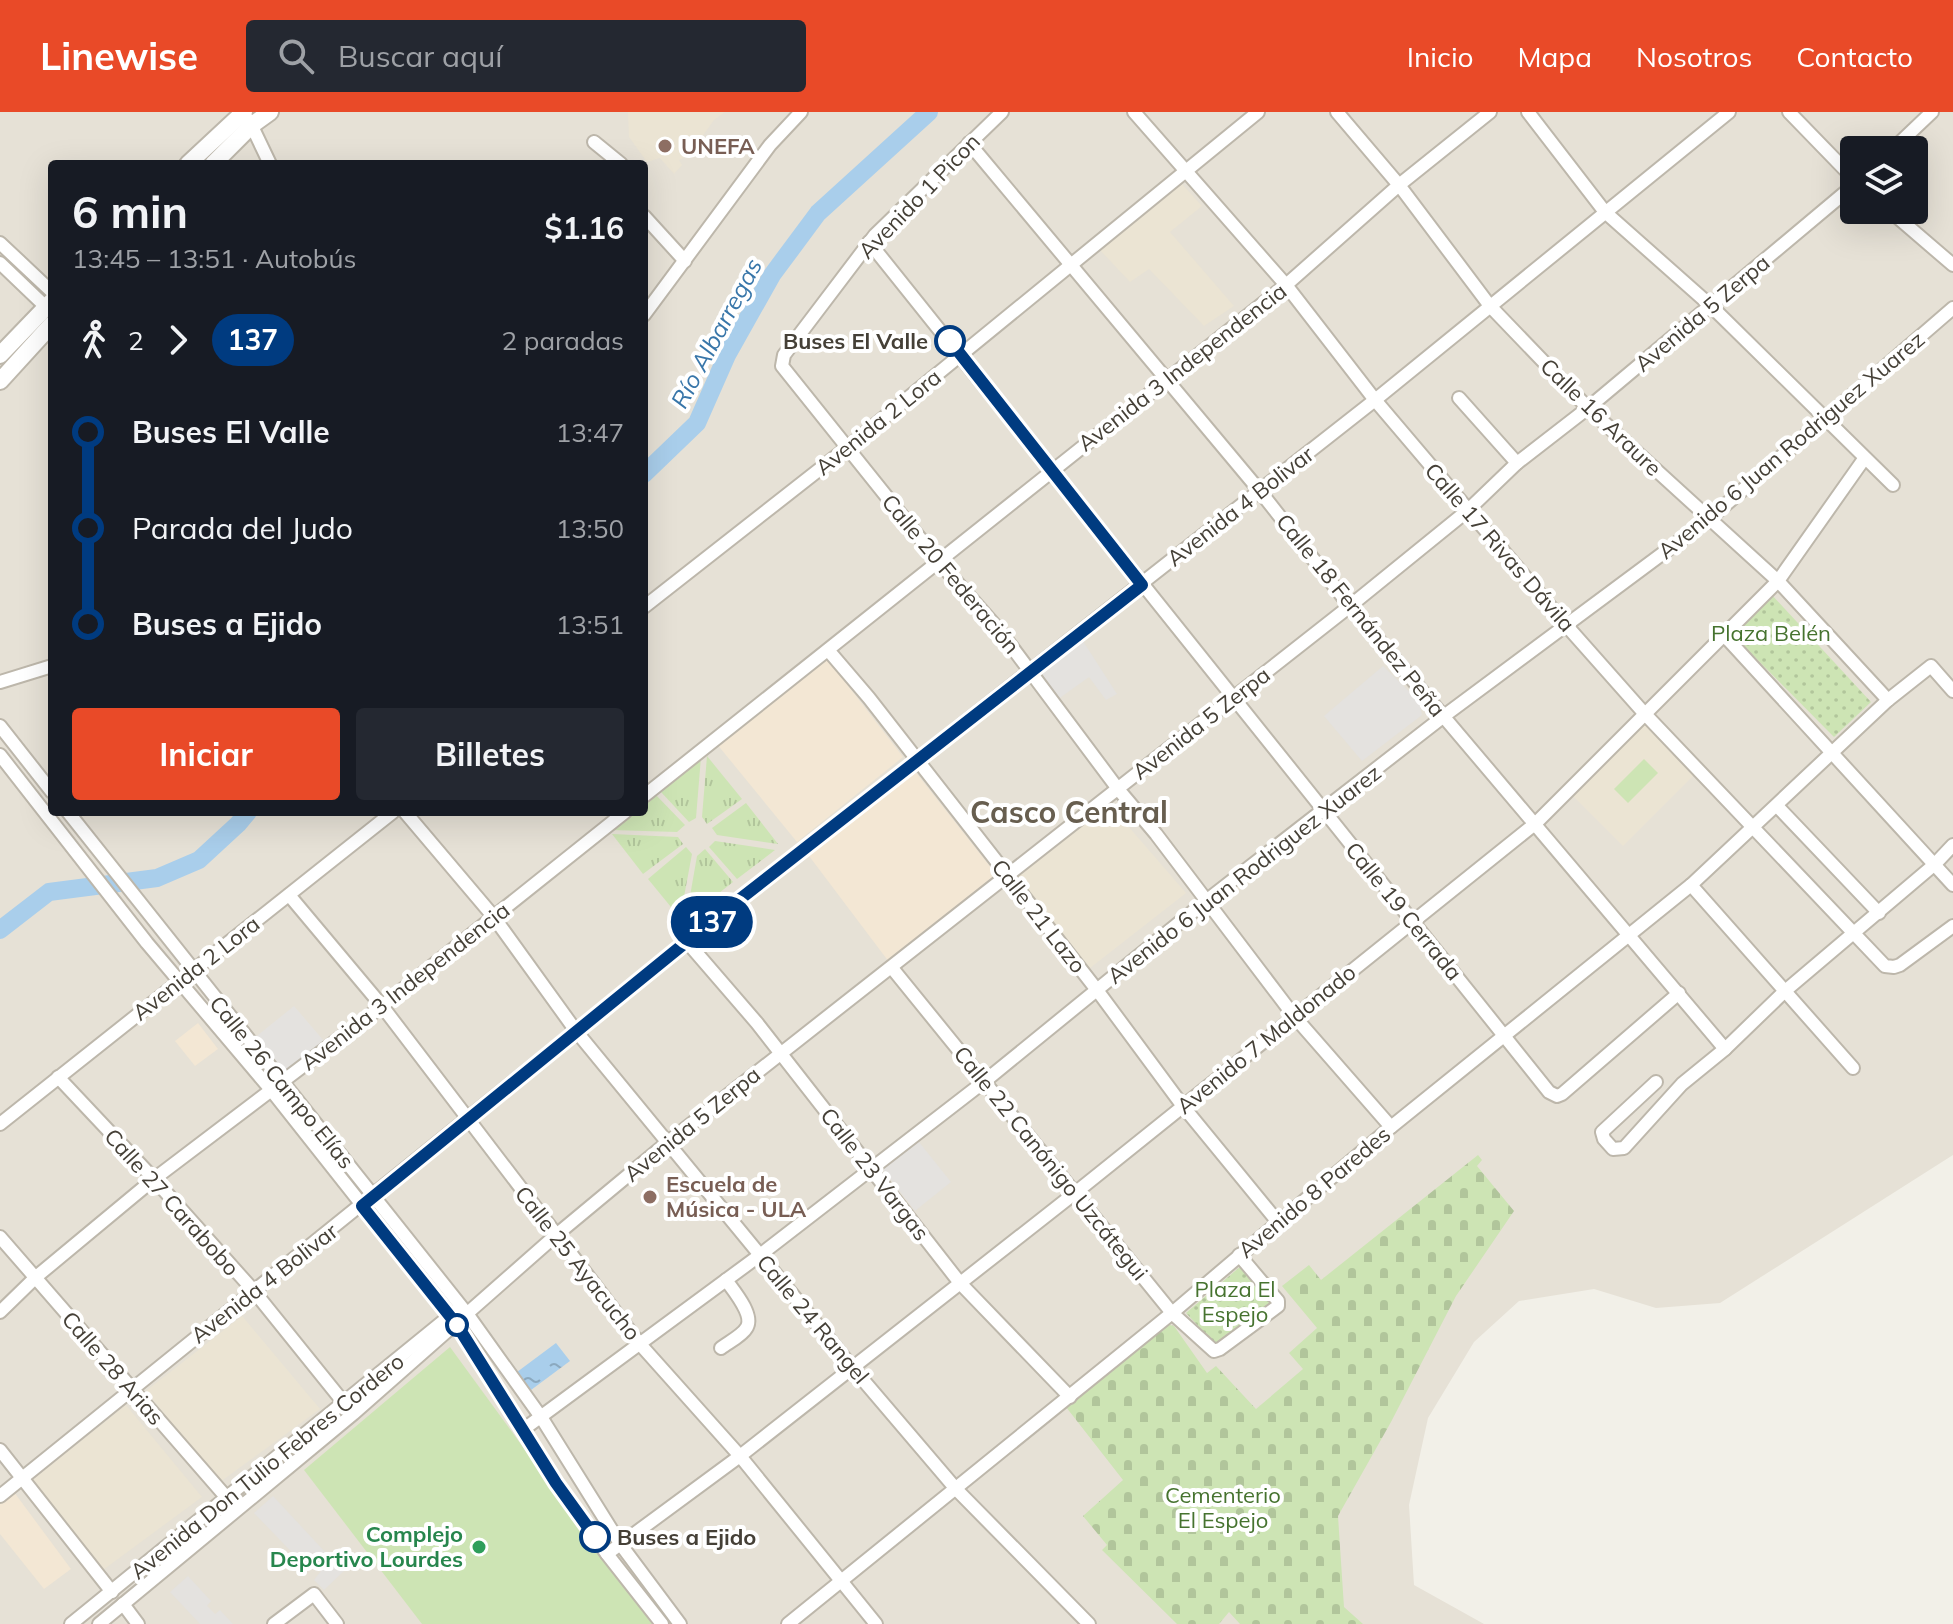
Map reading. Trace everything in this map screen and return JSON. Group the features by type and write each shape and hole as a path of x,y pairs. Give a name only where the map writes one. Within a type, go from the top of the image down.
{"street":[{"path":"193,160 247,116 270,112"},
{"path":"648,310 770,145 801,112"},
{"name":"Avenido 1 Picon","path":"782,360 869,242 1002,112"},
{"name":"Calle 17 Rivas Dávila","path":"1134,112 1286,285 1375,400 1566,625 1644,713 1885,966 1900,965 1953,926"},
{"name":"Avenida 2 Lora","path":"648,604 848,447 1258,112"},
{"name":"Calle 16 Araure","path":"1337,112 1399,185 1490,306 1588,408 1778,581 1888,700"},
{"name":"Avenida 3 Independencia","path":"648,793 1286,285 1399,185 1490,112"},
{"path":"1528,112 1605,212 1711,306 1893,485"},
{"name":"Avenida 4 Bolivar","path":"0,1496 576,1031 1375,400 1729,112"},
{"path":"1789,112 1840,165"},
{"path":"1907,136 1932,112"},
{"path":"216,160 247,116"},
{"path":"247,116 268,160"},
{"path":"594,142 616,160"},
{"name":"Calle 18 Fernández Peña","path":"969,143 1168,379 1350,606 1725,1049"},
{"name":"Avenida 5 Zerpa","path":"465,1311 779,1053 892,968 1350,606 1467,511 1517,463 1588,408 1840,197"},
{"path":"648,220 685,261"},
{"path":"1905,224 1953,265"},
{"name":"Calle 19 Cerrada","path":"869,242 1549,1092 1557,1096 1562,1094 1679,993"},
{"path":"0,243 48,298"},
{"path":"0,263 48,299"},
{"path":"0,355 48,302"},
{"name":"Avenido 6 Juan Rodriguez Xuarez","path":"524,1429 760,1255 985,1081 1206,901 1444,716 1709,519 1953,308"},
{"path":"0,381 48,328"},
{"name":"Calle 20 Federación","path":"782,360 784,371 939,562 1000,631 1294,1016 1391,1127"},
{"path":"1459,398 1517,463"},
{"name":"Avenido 7 Maldonado","path":"607,1554 740,1456 1075,1193 1536,823 1778,581 1864,459"},
{"path":"1723,634 1953,885"},
{"name":"Calle 21 Lazo","path":"828,650 1097,990 1182,1105 1277,1221"},
{"name":"Avenido 8 Paredes","path":"788,1624 1070,1397 1391,1127 1691,885 1888,700 1931,666 1953,691"},
{"path":"0,682 48,667"},
{"path":"2,728 48,787"},
{"name":"Calle 26 Campo Elías","path":"0,755 147,943 272,1091 454,1320 556,1483 662,1624"},
{"path":"1777,806 1879,913"},
{"name":"Calle 26 Campo Elías","path":"71,816 465,1311 541,1417 621,1545 680,1624"},
{"name":"Avenida 2 Lora","path":"0,1124 388,816"},
{"name":"Calle 24 Rangel","path":"408,816 493,916 576,1031 852,1367 956,1489 1089,1624"},
{"name":"Avenida 3 Independencia","path":"0,1312 36,1277 154,1179 382,1006 620,816"},
{"path":"1656,1082 1602,1132 1613,1149 1624,1148 1675,1090 1953,845"},
{"path":"1691,885 1853,1068"},
{"name":"Calle 25 Ayacucho","path":"289,895 382,1006 639,1343 740,1456 876,1624"},
{"name":"Calle 23 Vargas","path":"688,943 757,1023 960,1283 1070,1397"},
{"name":"Calle 22 Canónigo Uzcátegui","path":"892,968 1172,1313 1216,1351 1278,1306 1278,1301 1239,1255"},
{"name":"Calle 27 Carabobo","path":"58,1077 253,1290 344,1403"},
{"name":"Calle 28 Arias","path":"0,1237 227,1498"},
{"path":"721,1348 746,1330 749,1324 747,1314 726,1280"},
{"name":"Avenida Don Tulio Febres Cordero","path":"71,1624 344,1403 465,1311"},
{"name":"Avenida Don Tulio Febres Cordero","path":"99,1624 353,1414 454,1320"},
{"path":"0,1450 112,1592"},
{"path":"274,1624 314,1594 337,1624"},
{"path":"123,1604 138,1624"}],"shaded area":[{"path":"0,112 1953,112 1953,1155 1720,1303 1656,1308 1594,1289 1519,1301 1474,1342 1428,1418 1409,1505 1414,1585 1484,1624 0,1624"},
{"name":"UNEFA","path":"628,112 725,112 714,120 689,155 679,160 682,165 674,174 660,158 646,160 629,137"},
{"path":"1182,184 1202,206 1170,232 1234,306 1204,326 1149,269 1130,282 1098,248"},
{"path":"1081,638 1117,694 1106,700 1089,677 1057,700 1039,671"},
{"path":"822,652 903,757 797,842 712,738"},
{"path":"1383,666 1419,701 1422,715 1362,761 1324,716"},
{"path":"1642,721 1695,774 1623,846 1568,791"},
{"path":"906,760 996,874 889,962 800,844"},
{"path":"1108,803 1186,893 1090,968 1015,874"},
{"path":"294,1006 324,1041 277,1080 247,1044"},
{"path":"198,1023 218,1049 195,1066 175,1041"},
{"path":"915,1137 951,1182 915,1211 880,1166"},
{"path":"242,1316 320,1409 220,1482 146,1391"},
{"path":"126,1405 202,1497 103,1570 31,1481"},
{"path":"11,1488 71,1569 44,1589 0,1534 0,1497"},
{"path":"273,1496 327,1554 326,1566 335,1563 344,1571 324,1590 314,1580 321,1571 313,1562 306,1567 254,1513"},
{"path":"188,1576 211,1601 207,1606 215,1614 220,1610 233,1624 200,1624 170,1592"}],"green space":[{"name":"Plaza Belén","path":"1771,594 1871,702 1834,737 1730,632"},
{"path":"707,756 742,799 707,824 702,817"},
{"path":"701,757 696,818 689,822 660,791"},
{"path":"1644,759 1658,773 1628,803 1614,789"},
{"path":"655,794 685,825 677,832 611,830 628,816 648,816 648,800"},
{"path":"746,803 778,844 717,835 712,828"},
{"path":"612,834 678,837 683,844 643,874"},
{"path":"715,841 775,850 737,879 709,847"},
{"path":"686,847 692,854 680,918 648,879"},
{"path":"705,849 733,882 686,919 697,856"},
{"name":"Cementerio El Espejo","path":"1478,1155 1482,1160 1477,1166 1514,1211 1456,1296 1338,1516 1344,1607 1363,1624 1240,1624 1229,1612 1219,1624 1177,1624 1102,1550 1107,1545 1083,1516 1123,1480 1066,1407 1166,1324 1174,1326 1207,1373 1216,1366 1256,1409 1303,1369 1289,1353 1317,1328 1282,1286 1309,1265 1321,1280"},
{"name":"Plaza El Espejo","path":"1242,1265 1271,1302 1217,1346 1186,1313"},
{"name":"Complejo Deportivo Lourdes","path":"450,1347 652,1624 422,1624 304,1470"}],"water":[{"path":"556,1343 570,1361 531,1390 517,1372"}],"waterway":[{"name":"Río Albarregas","path":"648,470 697,423 727,355 772,275 818,213 929,112"},
{"name":"Río Albarregas","path":"0,930 49,892 157,878 199,860 245,816"}],"bus line":[{"name":"137","path":"595,1537 556,1483 457,1325 362,1206 717,917 1142,585 950,341"}],"place":[{"name":"UNEFA","path":"665,146"},
{"name":"Buses El Valle","path":"950,341"},
{"name":"Escuela de Música - ULA","path":"650,1197"},
{"name":"Buses a Ejido","path":"595,1537"},
{"name":"Complejo Deportivo Lourdes","path":"479,1547"}],"district":[{"name":"Casco Central","path":"1069,812"}]}
